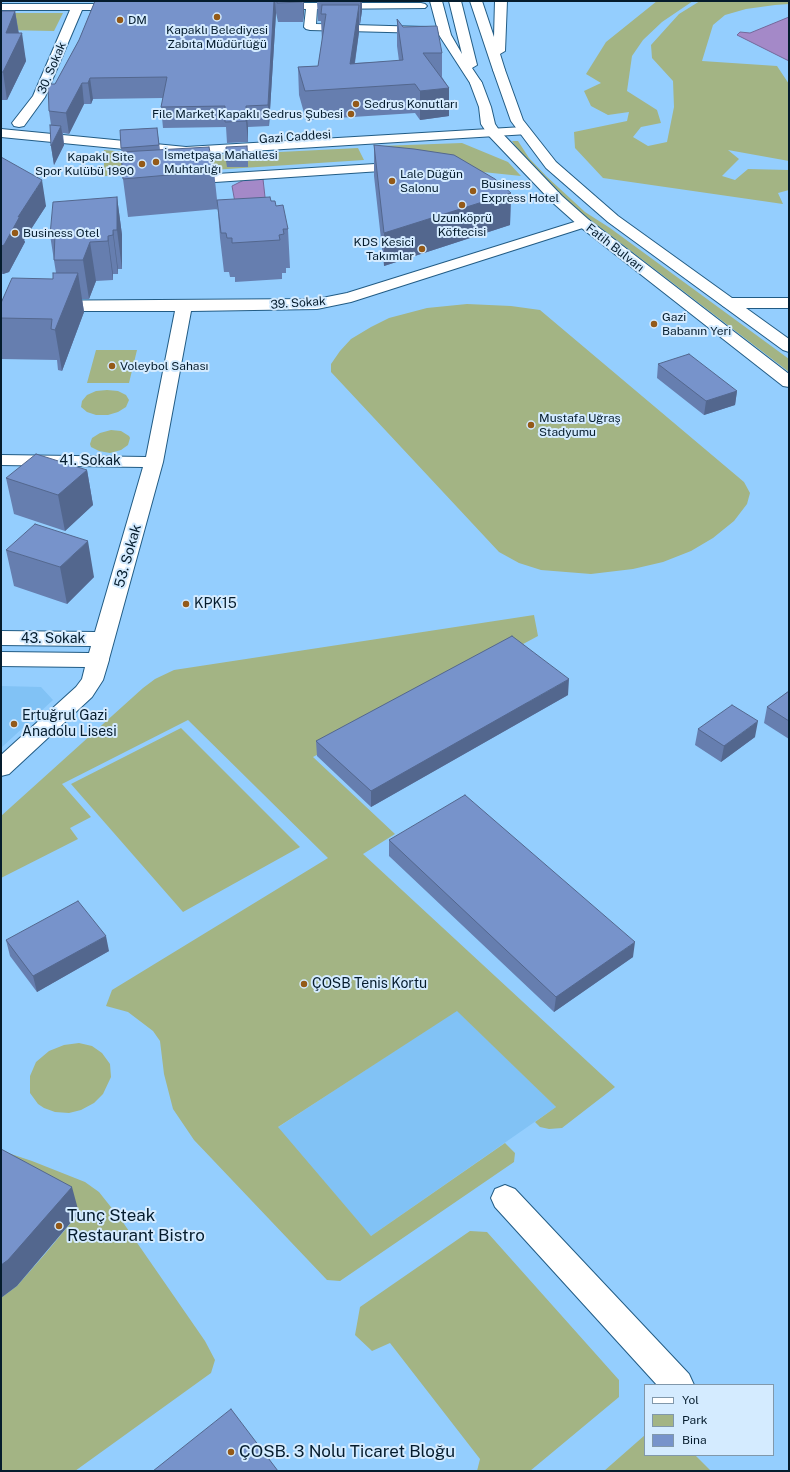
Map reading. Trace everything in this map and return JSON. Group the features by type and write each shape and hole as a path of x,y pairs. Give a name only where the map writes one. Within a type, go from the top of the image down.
{"main road":[{"path":"436,1 445,35 476,84"},
{"path":"455,1 476,84 485,107 491,129"},
{"name":"Fatih Bulvarı","path":"476,1 499,70 520,126 551,165 613,220 789,347"},
{"path":"499,70 501,1"},
{"path":"264,6 421,6"},
{"path":"312,6 310,27 427,30"},
{"path":"1,7 137,7"},
{"name":"30. Sokak","path":"19,123 40,97 77,8"},
{"name":"Gazi Caddesi","path":"1,122 204,142 491,129"},
{"path":"1,133 186,151 426,136 520,126"},
{"name":"Fatih Bulvarı","path":"491,129 514,155 584,223 789,382"},
{"path":"426,136 475,139 494,144 514,155"},
{"path":"169,182 391,167"},
{"name":"39. Sokak","path":"1,306 309,305 352,297 423,273 584,223"},
{"path":"729,303 789,303"},
{"name":"53. Sokak","path":"1,768 84,692 92,680 99,660 154,462 184,306"},
{"name":"41. Sokak","path":"1,460 154,462"},
{"name":"43. Sokak","path":"1,638 104,639"},
{"name":"43. Sokak","path":"1,659 99,660"},
{"path":"505,1198 677,1384"}],"shaded area":[{"path":"789,17 789,61 737,35 740,32 750,33"},
{"path":"263,179 266,206 236,208 232,186 244,180"},
{"name":"Ertuğrul Gazi Anadolu Lisesi","path":"1,686 41,687 53,700 1,748"},
{"path":"457,1010 556,1107 371,1236 277,1128"}],"green space":[{"path":"657,1 693,1 662,22 643,40 632,56 627,91 657,110 661,123 641,127 633,137 648,146 667,142 674,107 673,81 652,58 651,45 679,14 700,1 789,1 789,4 746,9 725,15 713,25 702,61 777,66 789,84 789,161 728,150 739,159 722,176 735,180 748,169 789,170 789,190 778,193 783,204 603,178 575,148 574,132 627,121 629,112 608,115 591,106 584,91 601,83 586,74 606,42"},
{"path":"1,13 63,13 54,31 1,30"},
{"path":"512,141 518,141 529,158 585,212 610,228 789,359 789,372 567,202 524,159"},
{"path":"462,143 508,162 521,176 473,171 379,146"},
{"path":"358,148 364,160 104,176 104,150 182,157"},
{"name":"Mustafa Uğraş Stadyumu","path":"467,304 511,306 540,310 744,482 750,493 747,504 734,521 713,538 691,551 663,562 633,569 591,574 541,570 519,563 499,552 331,372 331,364 351,339 389,318 427,308"},
{"name":"Voleybol Sahası","path":"96,350 137,350 129,383 87,383"},
{"path":"96,391 118,391 126,395 129,400 126,407 118,412 108,415 96,415 87,412 81,407 82,401 87,395"},
{"path":"111,430 121,431 129,436 130,438 128,445 121,450 110,453 99,451 91,447 90,444 92,438 100,433"},
{"path":"534,615 538,636 313,757 395,834 363,854 615,1087 562,1128 549,1129 540,1127 535,1122 556,1107 457,1011 278,1127 371,1236 505,1143 515,1153 514,1162 340,1281 327,1280 194,1140 173,1109 164,1074 160,1041 153,1031 128,1012 106,1006 112,990 328,858 188,720 62,784 91,817 70,828 78,839 1,878 1,816 143,688 155,679 174,670"},
{"path":"181,728 300,847 183,912 71,784"},
{"path":"79,1043 92,1046 102,1053 110,1064 111,1077 103,1094 94,1103 81,1110 69,1113 55,1112 44,1108 38,1104 30,1093 30,1076 36,1062 49,1051 64,1045"},
{"path":"2,1151 85,1182 99,1192 122,1221 205,1341 215,1360 211,1373 75,1471 1,1471 1,1298 17,1286 79,1213"},
{"path":"470,1231 487,1232 619,1380 619,1397 530,1471 477,1471 480,1459 390,1343 372,1351 355,1335 360,1307"},
{"path":"644,1436 644,1456 696,1456 711,1471 604,1471"}],"building":[{"path":"95,1 274,1 268,105 246,106 246,121 225,122 225,106 161,107 167,77 90,78 88,83 82,83 66,113 49,111 48,84 55,84 79,40"},
{"path":"277,1 303,1 277,3"},
{"path":"322,5 359,5 350,64 403,60 397,19 403,27 437,26 442,53 423,53 449,88 420,91 415,84 305,91 298,67 318,66 326,14 321,14"},
{"path":"1,11 15,11 6,33 22,33 3,72 1,72"},
{"path":"50,125 61,126 51,146"},
{"path":"157,128 159,145 121,148 120,130"},
{"path":"374,145 454,155 495,179 511,193 384,233"},
{"path":"247,146 248,160 226,161 226,147"},
{"path":"209,147 214,171 123,179 121,152"},
{"path":"1,157 42,180 18,217 20,216 4,245 1,246"},
{"path":"117,197 117,230 113,230 113,235 108,236 108,241 90,242 83,260 54,260 55,234 50,235 53,202"},
{"path":"270,197 271,201 275,201 276,206 283,205 288,229 283,229 284,234 279,235 280,240 232,243 232,238 227,238 226,233 221,233 217,200"},
{"path":"53,273 78,273 55,330 51,329 52,319 1,318 1,303 12,278 53,279"},
{"path":"689,354 737,391 706,401 658,364"},
{"path":"36,454 87,470 58,495 6,478"},
{"path":"35,524 88,541 60,567 6,550"},
{"path":"512,636 569,679 371,791 316,741"},
{"path":"789,691 789,721 767,707"},
{"path":"732,705 758,721 724,746 698,729"},
{"path":"465,795 635,942 556,997 389,840"},
{"path":"78,901 106,936 33,976 6,940"},
{"path":"1,1149 72,1187 8,1260 1,1265"},
{"path":"231,1409 278,1471 153,1471"}],"place":[{"name":"Kapaklı Belediyesi Zabıta Müdürlüğü","path":"217,17"},
{"name":"DM","path":"120,20"},
{"name":"Sedrus Konutları","path":"356,104"},
{"name":"File Market Kapaklı Sedrus Şubesi","path":"351,114"},
{"name":"İsmetpaşa Mahallesi Muhtarlığı","path":"156,162"},
{"name":"Kapaklı Site Spor Kulübü 1990","path":"142,164"},
{"name":"Lale Düğün Salonu","path":"392,181"},
{"name":"Business Express Hotel","path":"473,191"},
{"name":"Uzunköprü Köftecisi","path":"462,205"},
{"name":"Business Otel","path":"15,233"},
{"name":"KDS Kesici Takımlar","path":"422,249"},
{"name":"Gazi Babanın Yeri","path":"654,324"},
{"name":"Voleybol Sahası","path":"112,366"},
{"name":"Mustafa Uğraş Stadyumu","path":"531,425"},
{"name":"KPK15","path":"186,604"},
{"name":"Ertuğrul Gazi Anadolu Lisesi","path":"14,724"},
{"name":"ÇOSB Tenis Kortu","path":"304,984"},
{"name":"Tunç Steak Restaurant Bistro","path":"59,1226"},
{"name":"ÇOSB. 3 Nolu Ticaret Bloğu","path":"231,1452"}]}
